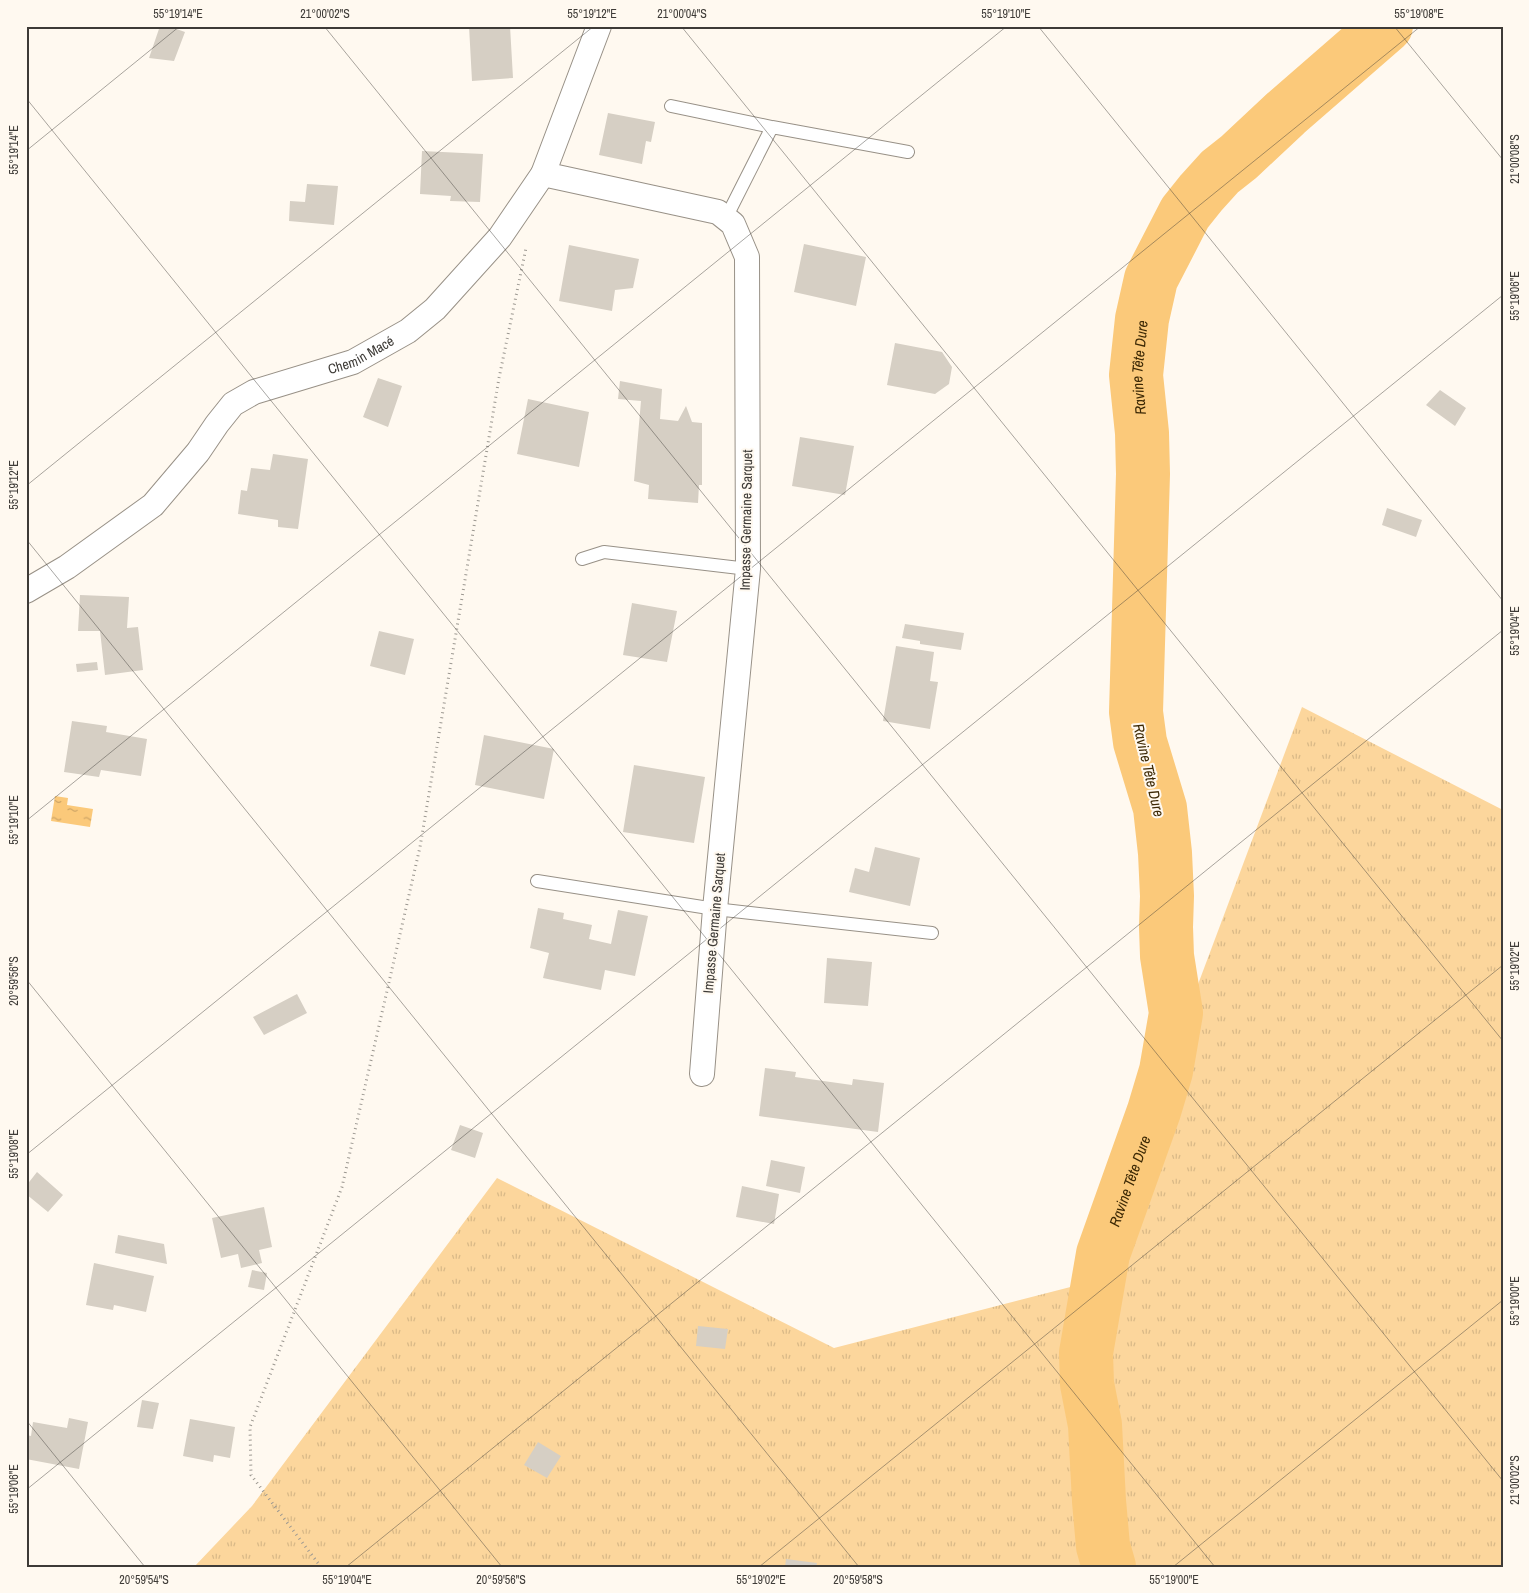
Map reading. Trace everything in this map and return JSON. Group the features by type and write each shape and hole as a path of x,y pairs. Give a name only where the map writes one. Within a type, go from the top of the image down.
{"street":[{"name":"Chemin Macé","path":"26,591 67,567 153,506 198,452 233,404 254,392 352,362 408,331 435,309 500,237 544,174 599,26"},
{"path":"544,174 718,212 726,218"},
{"name":"Impasse Germaine Sarquet","path":"702,1074 715,909 748,569 747,257 733,224 726,218"}],"lane":[{"path":"671,106 908,152"},
{"path":"726,218 772,127"},
{"path":"582,559 604,552 748,569"},
{"path":"537,880 715,909 932,934"}],"path":[{"path":"321,1567 252,1475 250,1427 342,1187 420,847 498,378 526,248"}],"green space":[{"path":"1302,707 1503,810 1503,1567 194,1567 252,1506 497,1178 834,1348 1086,1283"}],"water":[{"path":"55,796 68,798 67,805 93,809 90,827 51,821"}],"building":[{"path":"160,26 168,26 185,32 174,61 149,58"},
{"path":"469,26 510,26 513,78 472,81"},
{"path":"608,113 655,122 651,142 646,141 642,164 599,155"},
{"path":"422,151 483,154 480,202 450,201 451,196 420,194"},
{"path":"307,184 338,186 334,225 289,221 290,201 305,202"},
{"path":"804,244 866,257 856,306 794,292"},
{"path":"569,245 639,259 633,288 615,290 612,311 559,301"},
{"path":"895,343 942,352 952,367 949,384 935,394 887,385"},
{"path":"378,378 402,386 388,427 363,417"},
{"path":"620,381 662,389 660,419 678,421 686,406 692,422 702,423 702,485 699,485 698,503 648,499 649,485 634,481 641,401 618,399"},
{"path":"1440,390 1466,408 1455,426 1426,405"},
{"path":"528,399 589,412 579,467 517,454"},
{"path":"800,437 854,446 845,495 792,486"},
{"path":"273,454 308,459 298,529 278,527 278,520 238,514 241,490 247,491 251,468 270,470"},
{"path":"1387,508 1422,520 1416,537 1382,525"},
{"path":"80,595 129,597 127,628 138,627 143,670 105,675 100,631 78,631"},
{"path":"632,603 677,611 667,662 623,655"},
{"path":"905,624 964,633 961,650 920,644 920,641 902,638"},
{"path":"379,631 414,639 405,675 370,666"},
{"path":"896,646 934,652 930,681 938,682 930,729 883,721"},
{"path":"97,662 98,670 77,672 76,664"},
{"path":"72,721 107,726 106,732 147,739 141,776 101,770 99,777 64,772"},
{"path":"484,735 554,749 544,799 475,785"},
{"path":"634,765 705,777 694,843 623,832"},
{"path":"875,847 920,858 910,906 849,892 855,868 869,872"},
{"path":"538,908 564,913 563,919 592,925 589,939 611,944 618,910 648,916 635,976 605,970 601,990 543,978 549,953 530,948"},
{"path":"827,958 872,962 868,1006 824,1003"},
{"path":"297,994 307,1013 264,1035 253,1017"},
{"path":"765,1068 796,1072 795,1077 852,1085 853,1079 884,1083 878,1132 759,1116"},
{"path":"460,1125 483,1133 475,1158 451,1150"},
{"path":"771,1160 805,1167 800,1193 766,1186"},
{"path":"37,1172 63,1195 48,1212 26,1194 26,1186"},
{"path":"742,1186 779,1194 774,1224 736,1217"},
{"path":"264,1207 272,1247 259,1250 262,1263 241,1268 238,1254 221,1258 212,1218"},
{"path":"118,1235 164,1244 167,1264 115,1253"},
{"path":"94,1263 154,1276 146,1312 114,1305 113,1310 86,1305"},
{"path":"252,1270 267,1273 264,1290 248,1287"},
{"path":"698,1326 728,1329 725,1349 696,1346"},
{"path":"142,1400 159,1403 153,1429 137,1427"},
{"path":"69,1418 88,1422 79,1469 26,1459 26,1435 31,1436 33,1422 67,1428"},
{"path":"190,1419 235,1427 230,1458 214,1455 213,1462 183,1456"},
{"path":"538,1442 561,1456 547,1478 524,1465"},
{"path":"786,1559 817,1563 816,1567 785,1567"}],"waterway":[{"name":"Ravine Tête Dure","path":"1109,1567 1103,1546 1095,1425 1087,1384 1086,1353 1103,1254 1154,1111 1166,1071 1176,1013 1167,956 1165,853 1160,808 1140,742 1136,712 1143,474 1142,433 1136,375 1142,319 1151,279 1185,213 1201,193 1220,172 1386,26"}]}
